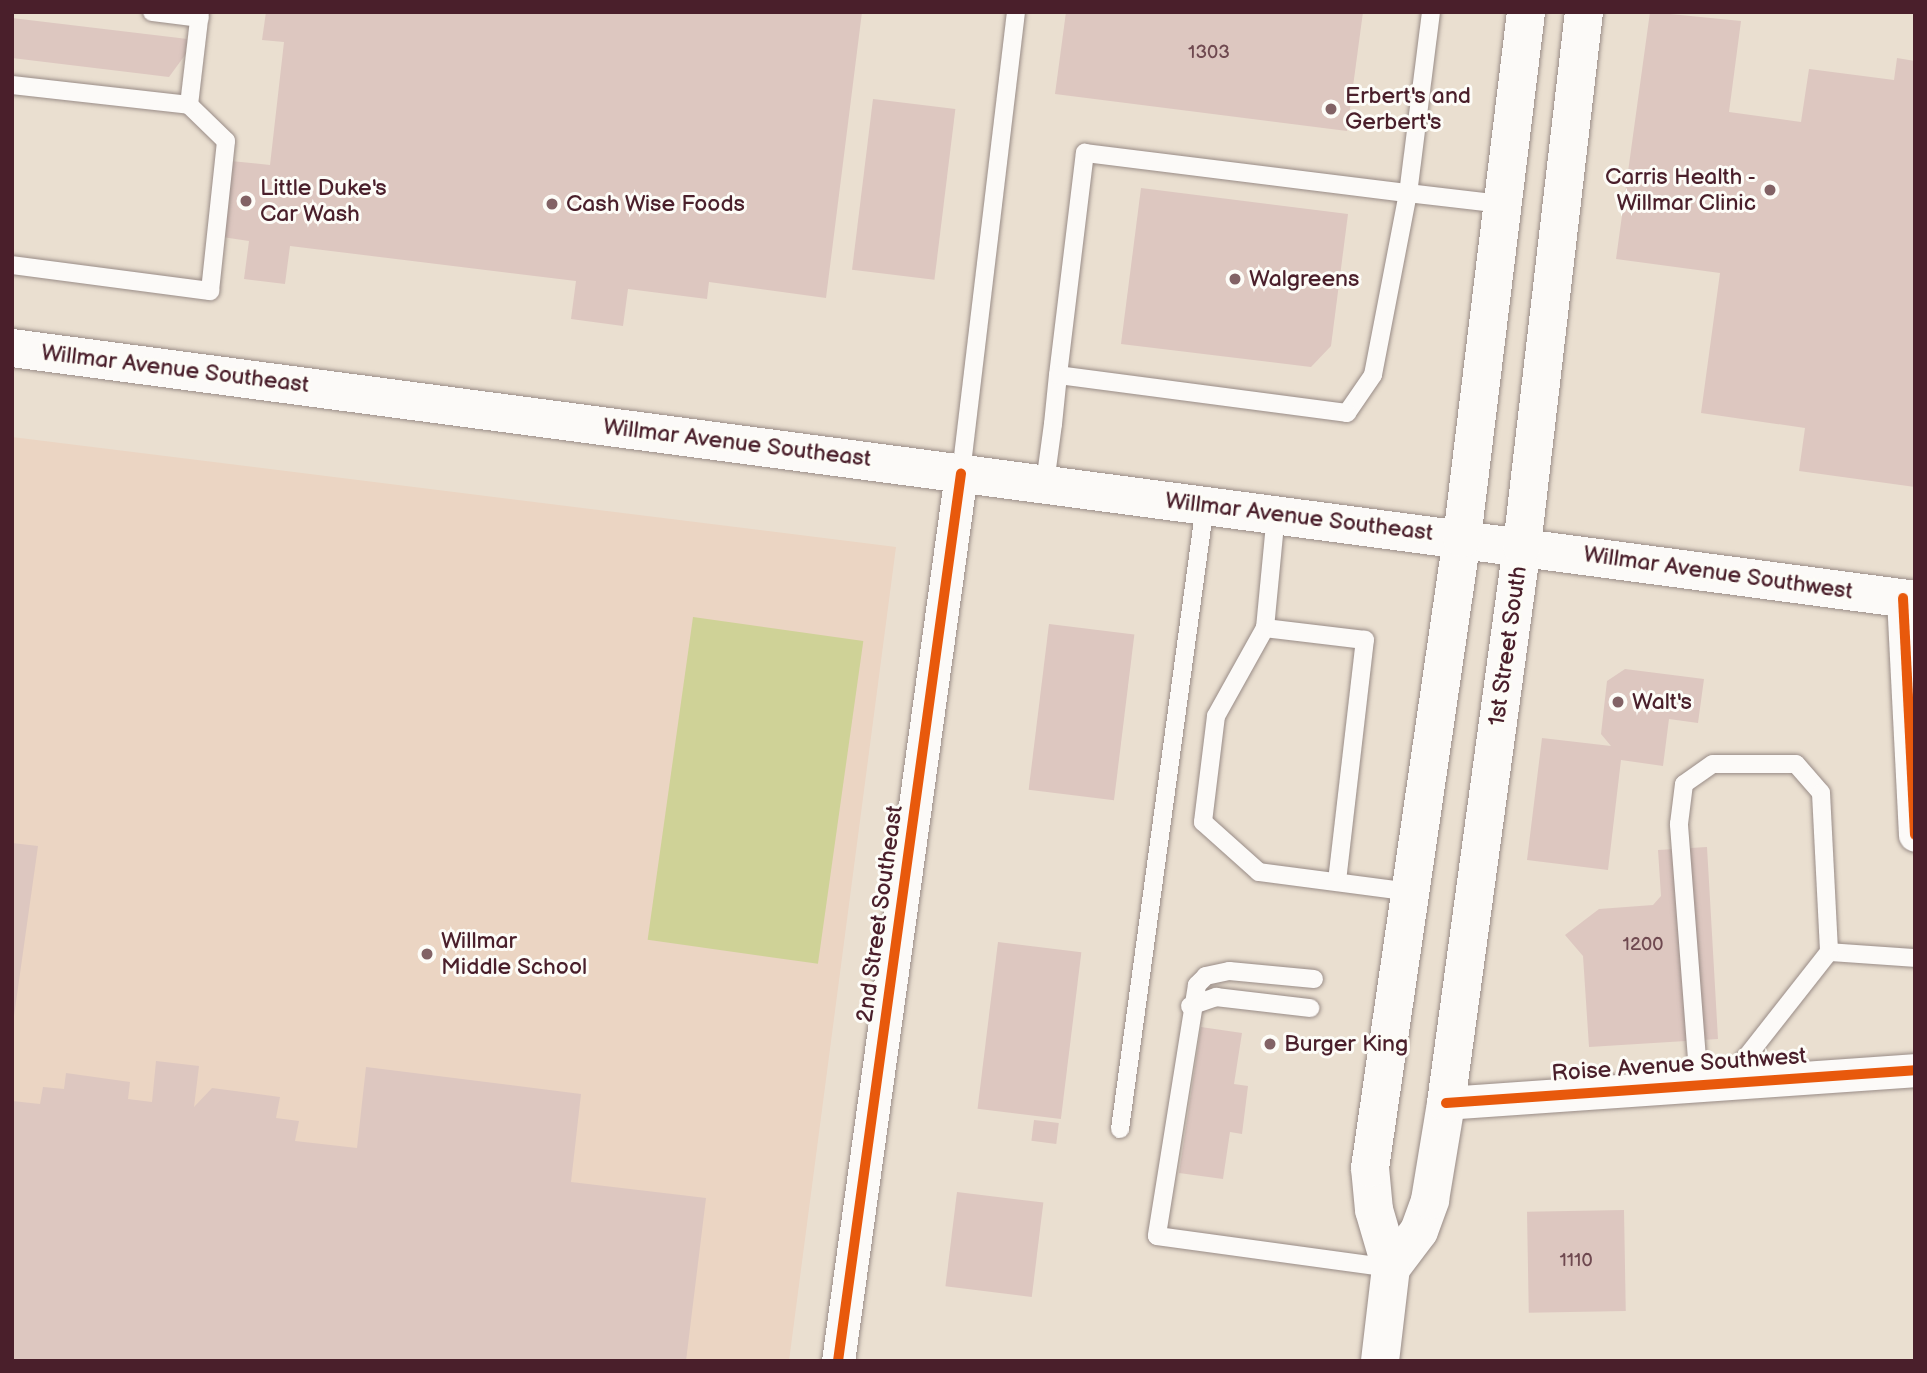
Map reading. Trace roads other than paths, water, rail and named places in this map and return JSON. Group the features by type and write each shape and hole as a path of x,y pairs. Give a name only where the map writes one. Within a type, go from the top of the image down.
{"main road":[{"path":"1380,1361 1391,1268 1374,1210 1370,1168 1462,538 1526,12"},
{"name":"1st Street South","path":"1391,1268 1419,1231 1430,1200 1446,1103 1522,546 1584,12"},
{"name":"Willmar Avenue Southeast","path":"12,348 1522,546"},
{"name":"Willmar Avenue Southwest","path":"1522,546 1909,599"}],"street":[{"name":"2nd Street Southeast","path":"838,1361 961,472"},
{"path":"1909,599 1915,835"},
{"name":"Roise Avenue Southwest","path":"1446,1103 1915,1070"}],"lane":[{"path":"152,12 200,15 189,104"},
{"path":"961,472 1016,12"},
{"path":"1058,375 1347,413 1373,375 1408,193 1432,12"},
{"path":"12,85 189,104 226,141 210,291 12,265"},
{"path":"1045,483 1085,153 1503,204"},
{"path":"1120,1129 1205,505"},
{"path":"1276,513 1265,628 1216,716 1203,822 1259,873 1411,892"},
{"path":"1265,628 1365,640 1337,881"},
{"path":"1761,760 1796,764 1821,793 1829,952 1712,1084 1679,824 1684,784 1713,764 1761,760"},
{"path":"1829,952 1915,958"},
{"path":"1314,979 1229,971 1206,976 1190,1006 1157,1236 1391,1268"},
{"path":"1190,1006 1216,997 1310,1008"}],"place":[{"name":"Erbert's and Gerbert's","path":"1331,109"},
{"name":"Carris Health - Willmar Clinic","path":"1770,190"},
{"name":"Little Duke's Car Wash","path":"246,201"},
{"name":"Cash Wise Foods","path":"552,204"},
{"name":"Walgreens","path":"1235,279"},
{"name":"Walt's","path":"1618,702"},
{"name":"Willmar Middle School","path":"427,954"},
{"name":"Burger King","path":"1270,1044"}]}
